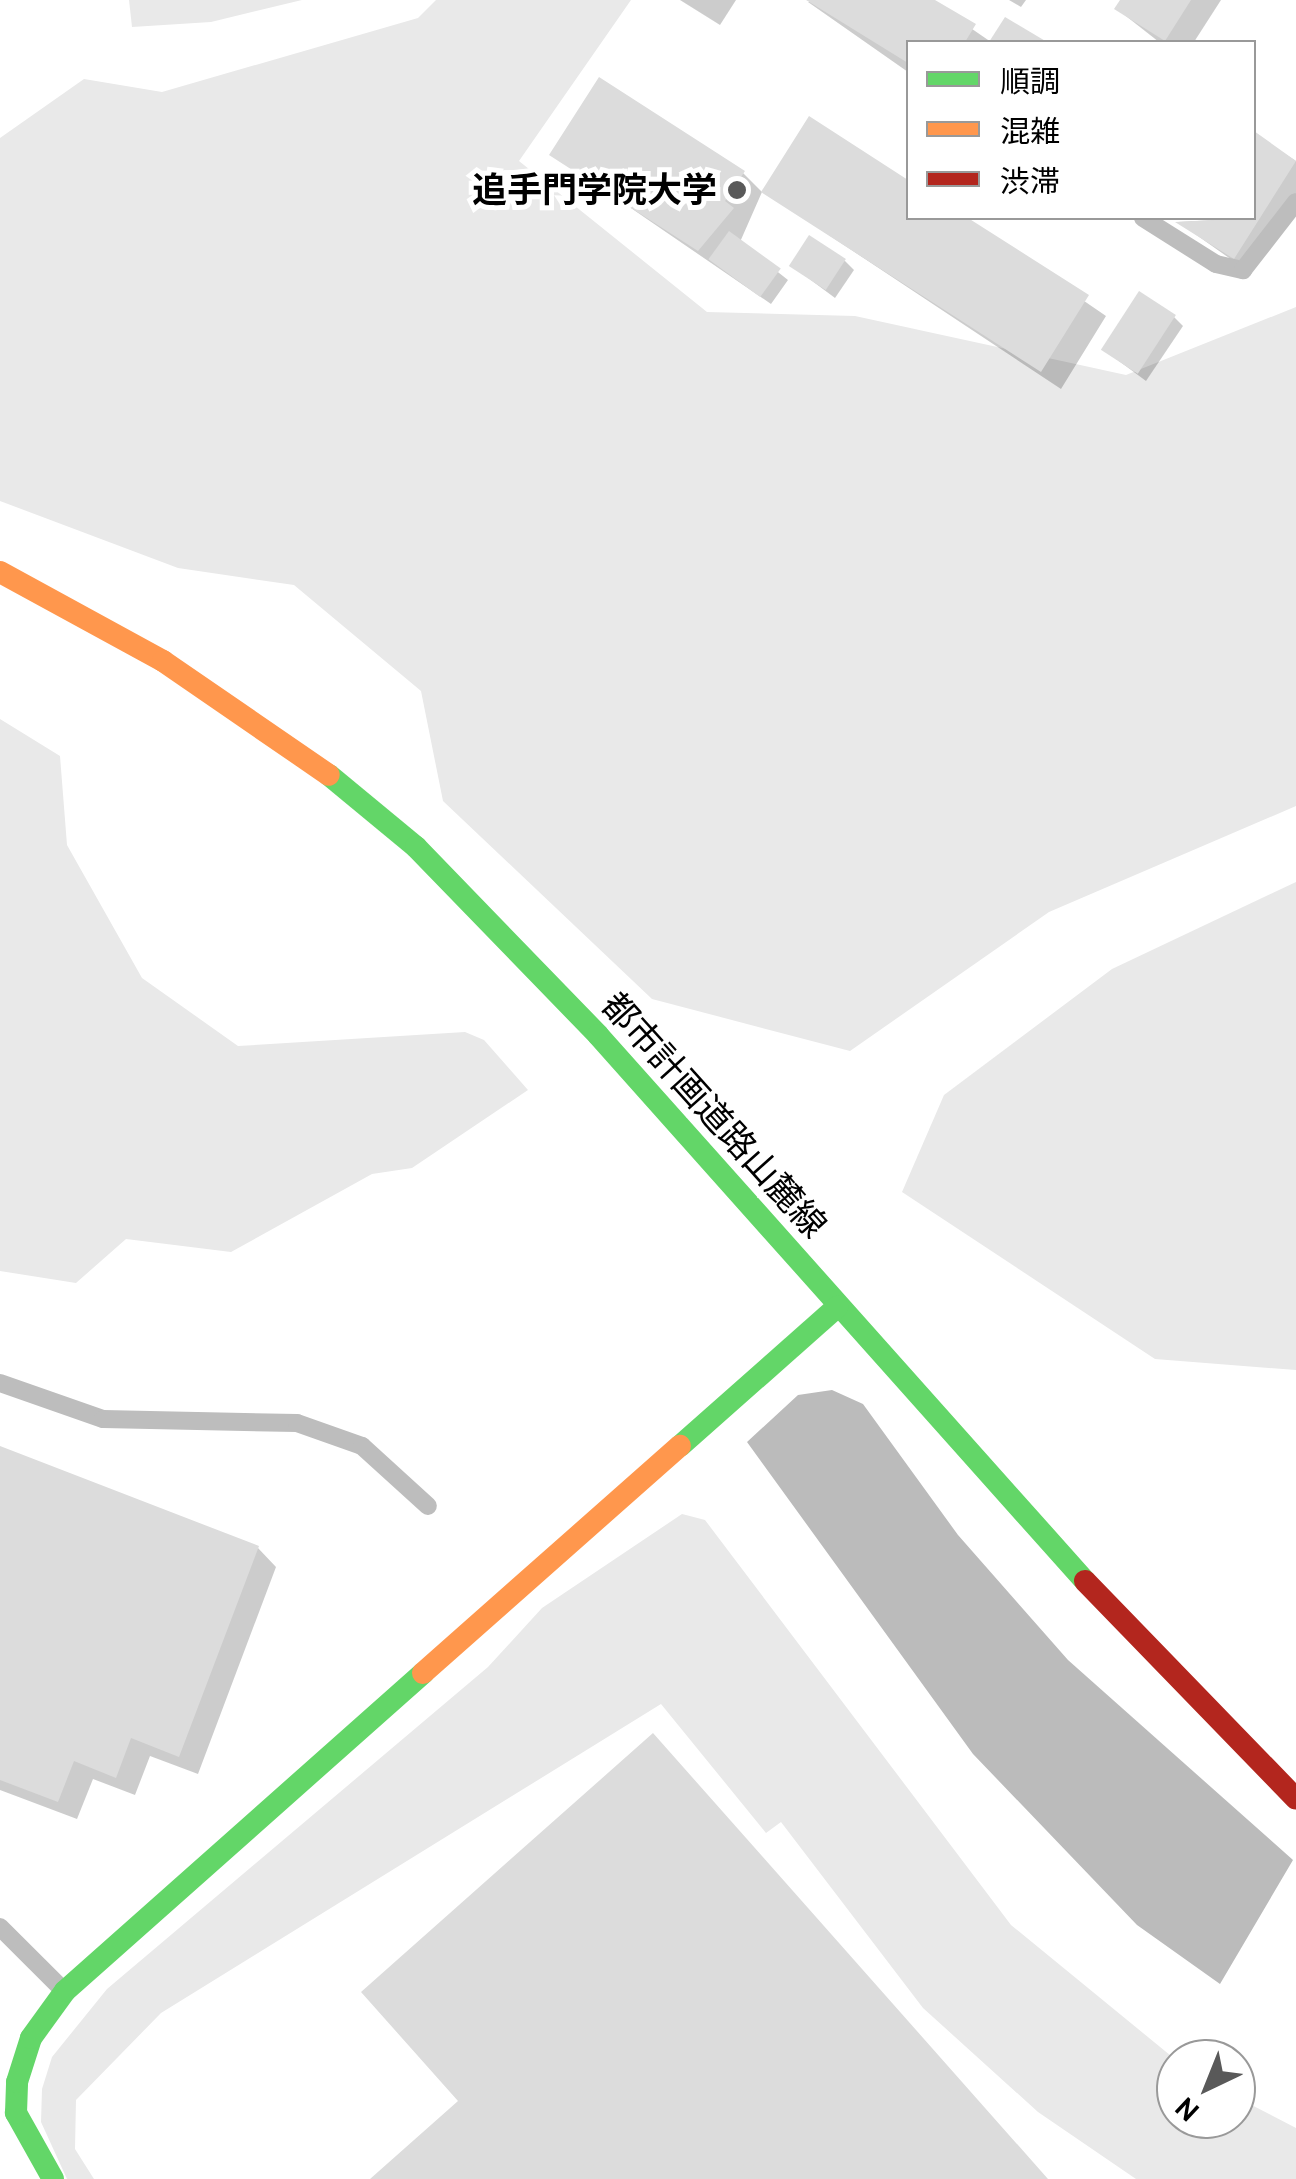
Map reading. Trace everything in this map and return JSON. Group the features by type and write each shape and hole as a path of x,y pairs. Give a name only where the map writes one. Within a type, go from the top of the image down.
{"street":[{"name":"都市計画道路山麓線","path":"0,572 293,748 416,847 598,1035 1193,1702 1296,1799"},
{"path":"53,2179 16,2113 17,2082 31,2038 65,1991 837,1306"}],"lane":[{"path":"1146,220 1216,264 1243,270 1296,202"},
{"path":"0,1383 103,1419 296,1423 362,1446 428,1506"},
{"path":"0,1926 65,1991"}],"shaded area":[{"path":"129,0 302,0 211,22 132,27"},
{"path":"436,0 631,0 519,161 707,312 855,316 1126,375 1296,307 1296,806 1049,912 850,1051 652,999 443,801 421,691 294,585 178,568 0,501 0,138 84,79 162,92 418,18"},
{"path":"0,719 60,756 67,845 142,978 238,1046 465,1032 484,1040 528,1090 412,1168 372,1174 231,1252 126,1239 76,1283 0,1271"},
{"path":"1296,882 1296,1370 1155,1359 902,1192 944,1095 1112,969"},
{"path":"832,1390 863,1404 958,1535 1068,1660 1293,1860 1220,1984 1137,1925 973,1754 747,1442 798,1395"},
{"path":"682,1514 705,1520 1011,1925 1156,2044 1156,2139 1256,2139 1256,2107 1296,2128 1296,2179 1136,2179 1038,2112 923,2008 781,1822 766,1833 661,1704 161,2013 76,2100 75,2149 94,2179 67,2179 41,2122 42,2089 52,2057 107,1989 488,1667 542,1608"}],"building":[{"path":"806,0 935,0 976,24 966,40 906,40 906,62"},
{"path":"1120,0 1191,0 1166,40 1114,9"},
{"path":"1005,17 1044,40 990,40"},
{"path":"599,77 745,171 725,201 734,208 698,251 549,155"},
{"path":"809,116 906,179 906,220 971,220 1089,295 1041,372 761,192"},
{"path":"1256,132 1296,161 1234,259 1175,222 1256,220"},
{"path":"729,231 781,269 760,297 708,259"},
{"path":"809,235 846,259 826,290 789,266"},
{"path":"1139,291 1176,315 1138,374 1101,350"},
{"path":"0,1446 259,1546 179,1757 131,1738 116,1778 74,1761 58,1802 0,1780"},
{"path":"653,1733 1048,2179 370,2179 458,2101 361,1992"}],"traffic: fast":[{"path":"329,775 416,847 598,1035 1085,1581"},
{"path":"680,1446 837,1307"},
{"path":"53,2179 16,2113 17,2082 31,2038 65,1991 423,1673"}],"traffic: slow":[{"path":"0,572 163,661 329,775"},
{"path":"423,1673 680,1446"}],"traffic: jam":[{"path":"1085,1581 1296,1799"}],"place":[{"name":"追手門学院大学","path":"737,190"}]}
